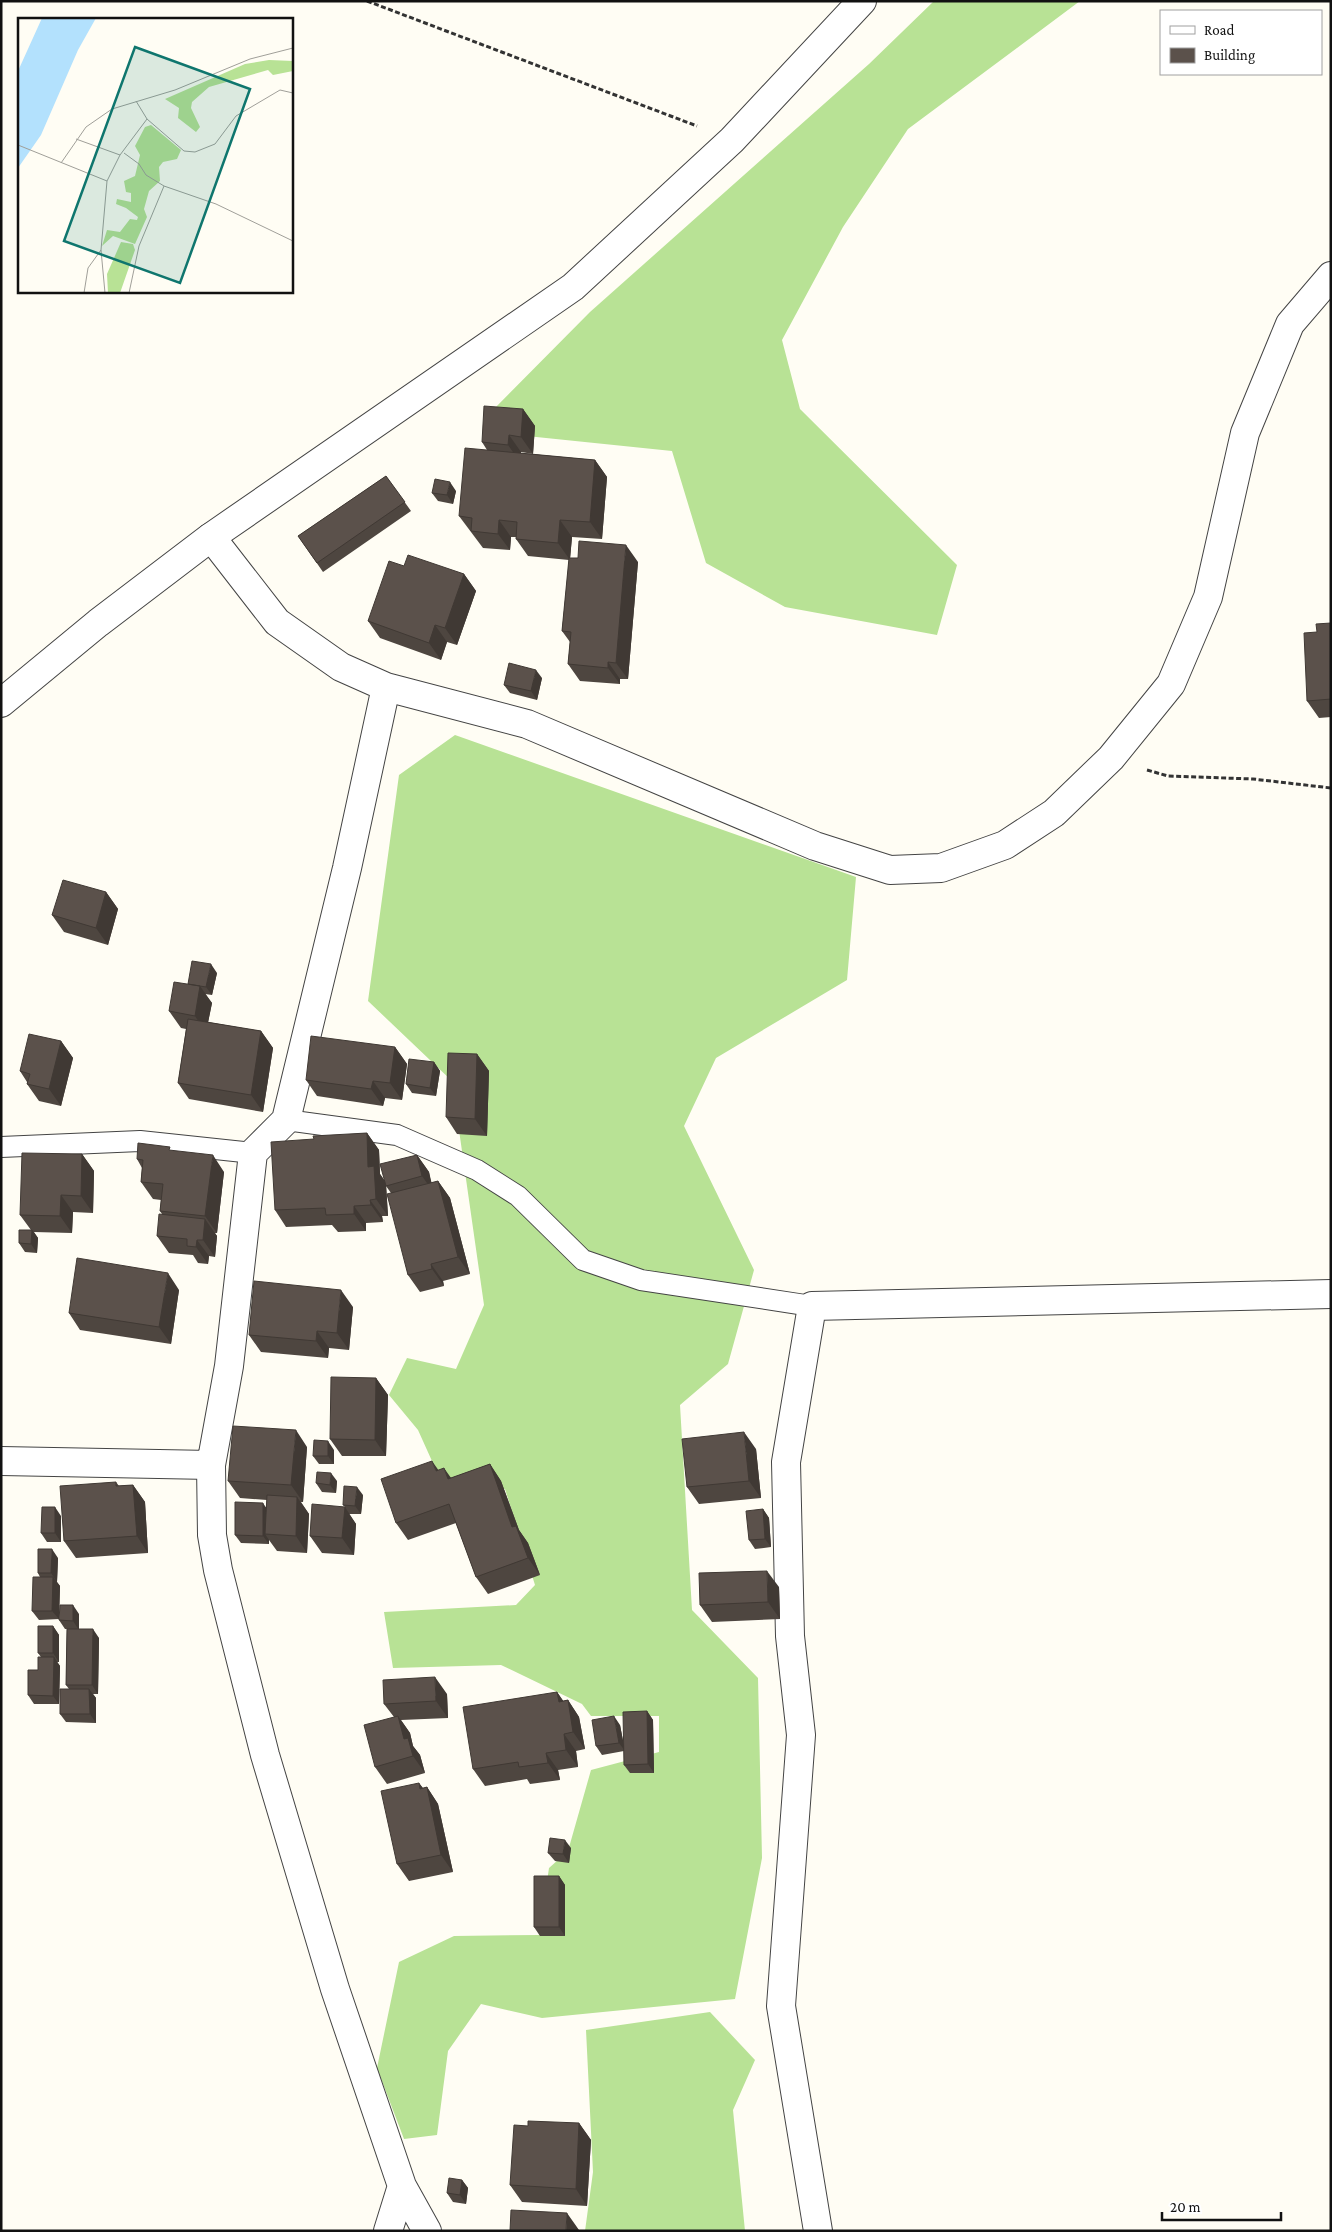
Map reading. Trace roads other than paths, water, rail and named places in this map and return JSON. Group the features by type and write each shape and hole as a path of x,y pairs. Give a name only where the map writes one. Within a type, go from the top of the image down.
{"street":[{"path":"1,703 98,623 211,537 573,287 732,140 862,1"},
{"path":"211,537 277,622 342,668 386,687 527,724 815,846 890,870 941,868 1005,846 1054,813 1111,758 1171,684 1208,597 1246,434 1290,324 1331,276"},
{"path":"386,687 347,868 286,1120 253,1153 229,1366 211,1465 212,1535 218,1570 265,1755 335,1989 402,2186 427,2231"},
{"path":"818,2231 781,2006 801,1735 790,1636 786,1462 812,1306 1331,1294"},
{"path":"1,1461 211,1465"},
{"path":"388,2231 402,2186"}],"lane":[{"path":"286,1120 397,1134 476,1170 518,1196 583,1260 641,1280 812,1306"},
{"path":"1,1147 140,1141 253,1153"}]}
